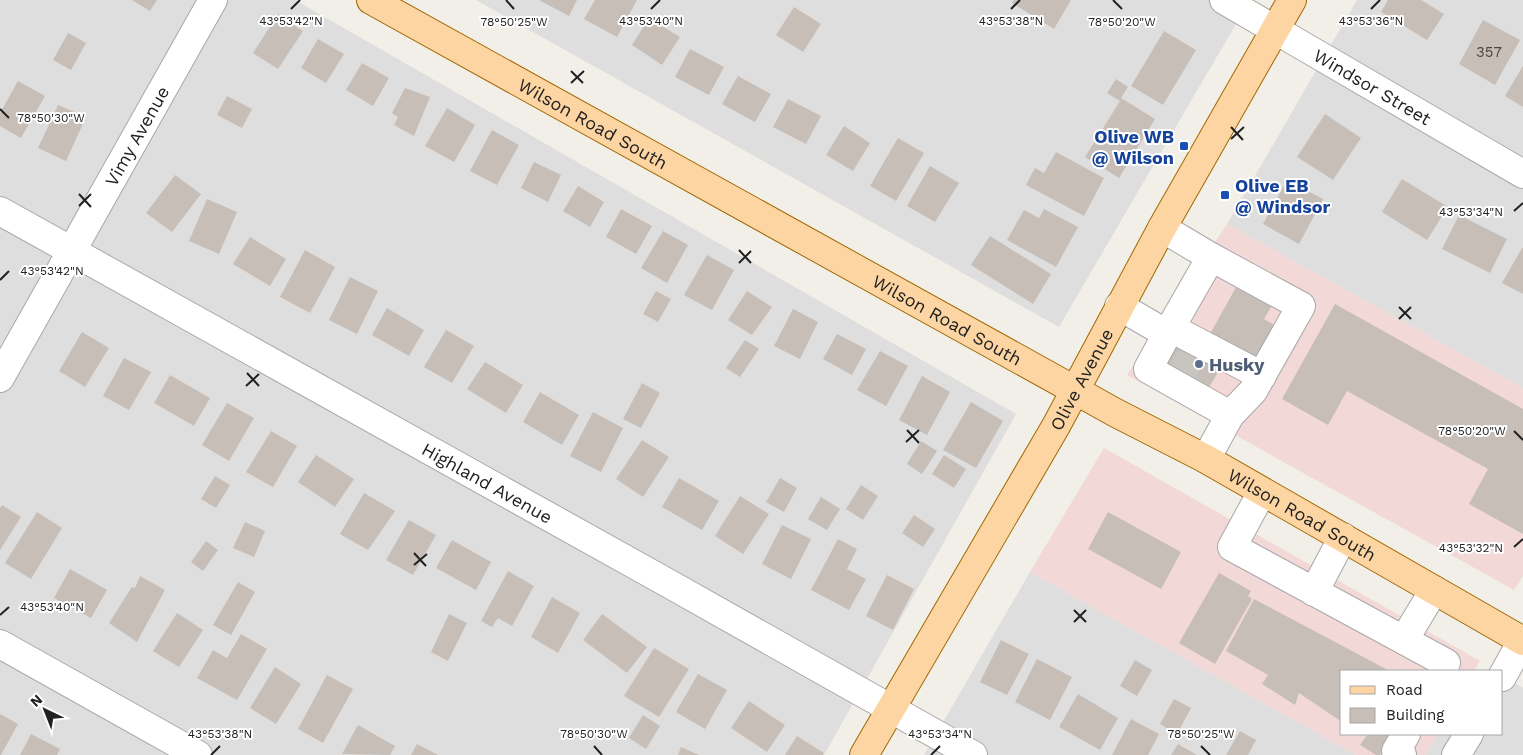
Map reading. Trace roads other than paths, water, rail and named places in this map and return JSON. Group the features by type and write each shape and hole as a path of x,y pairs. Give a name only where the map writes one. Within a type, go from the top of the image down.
{"main road":[{"name":"Wilson Road South","path":"371,0 1076,390 1206,459 1523,640"},
{"name":"Olive Avenue","path":"864,755 1076,390 1162,228 1292,0"}],"street":[{"name":"Vimy Avenue","path":"0,378 213,0"},
{"name":"Windsor Street","path":"1224,0 1523,174"},
{"name":"Highland Avenue","path":"0,211 658,577 973,755"},
{"path":"1162,228 1301,306 1253,391 1230,415 1206,459"},
{"path":"1211,257 1148,369 1178,380 1230,415"},
{"path":"1119,306 1197,347 1262,376"},
{"path":"1262,492 1232,547 1446,663 1442,670"},
{"path":"1314,592 1342,537"},
{"path":"1404,640 1434,590"},
{"path":"1503,675 1523,640"},
{"path":"0,644 198,755"},
{"path":"1402,755 1396,751 1405,735"},
{"path":"1456,755 1467,735"}],"tunnel":[{"path":"1180,376 1195,352"}],"place":[{"name":"Olive WB @ Wilson","path":"1184,146"},
{"name":"Olive EB @ Windsor","path":"1225,195"},
{"name":"Husky","path":"1199,364"}]}
